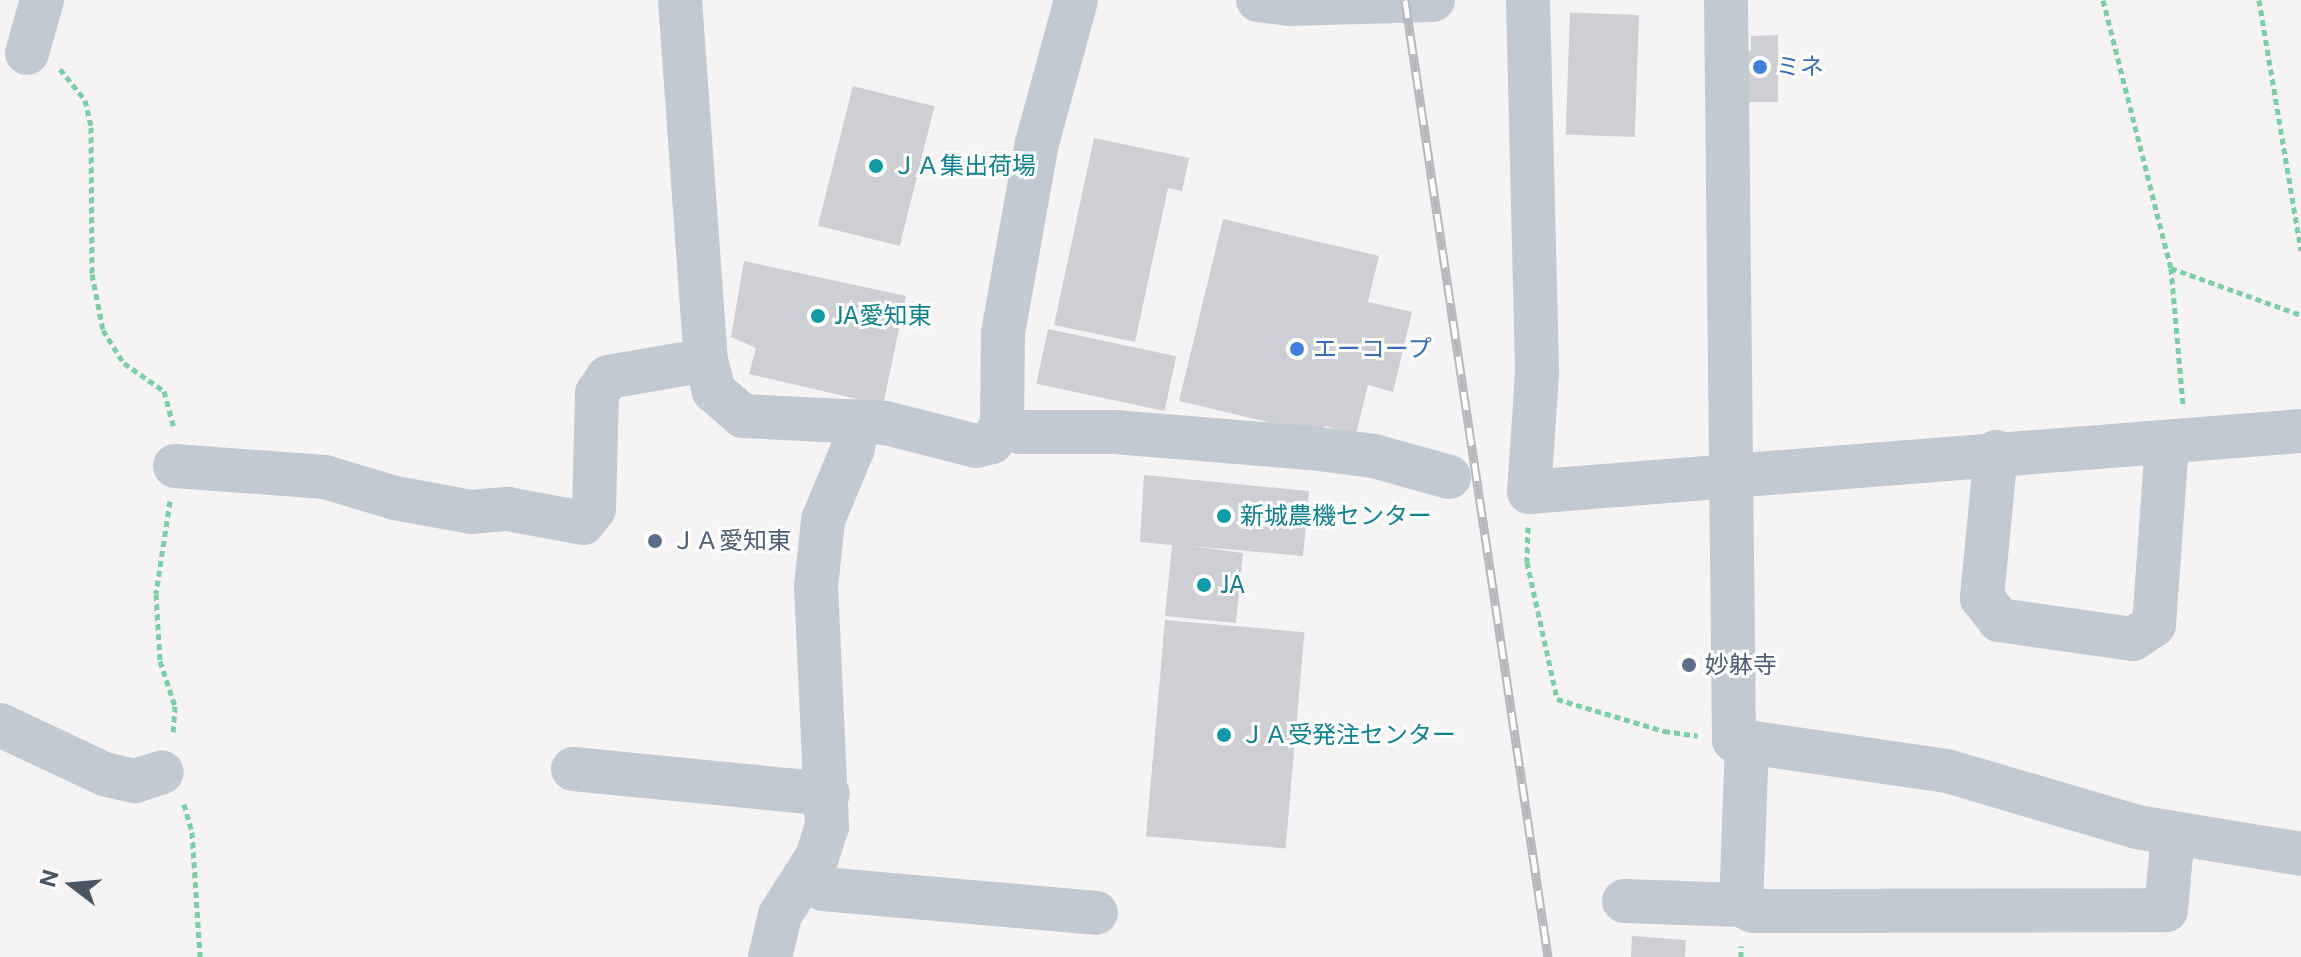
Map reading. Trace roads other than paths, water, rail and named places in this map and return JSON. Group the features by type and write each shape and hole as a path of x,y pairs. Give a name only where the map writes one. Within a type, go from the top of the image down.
{"street":[{"path":"27,53 42,0"},
{"path":"680,0 706,360 714,391 743,416 856,421 976,446 992,442 1002,425 1003,333 1037,143 1076,0"},
{"path":"1258,0 1289,4 1433,0"},
{"path":"1528,0 1537,373 1529,492 1996,452 2301,431"},
{"path":"1726,0 1741,905"},
{"path":"175,466 325,477 395,498 471,512 508,509 583,523 594,509 597,393 608,377 706,360"},
{"path":"770,957 780,915 803,879 827,827 828,794 816,587 823,520 853,448 856,421"},
{"path":"1002,425 1020,432 1115,432 1310,448 1374,456 1449,477"},
{"path":"1996,452 1982,598 1999,620 2133,639 2154,625 2176,441"},
{"path":"0,725 104,774 135,781 162,772"},
{"path":"1740,742 1947,771 2173,833 2301,854"},
{"path":"573,769 828,794"},
{"path":"1624,901 1741,905 1753,911 2166,910 2173,833"},
{"path":"803,879 823,889 1096,913"}],"railway":[{"path":"1405,0 1548,957"}],"place":[{"name":"ミネ","path":"1760,67"},
{"name":"ＪＡ集出荷場","path":"876,166"},
{"name":"JA愛知東","path":"818,316"},
{"name":"エーコープ","path":"1297,349"},
{"name":"新城農機センター","path":"1224,516"},
{"name":"ＪＡ愛知東","path":"655,541"},
{"name":"JA","path":"1204,585"},
{"name":"妙躰寺","path":"1689,665"},
{"name":"ＪＡ受発注センター","path":"1224,735"}]}
